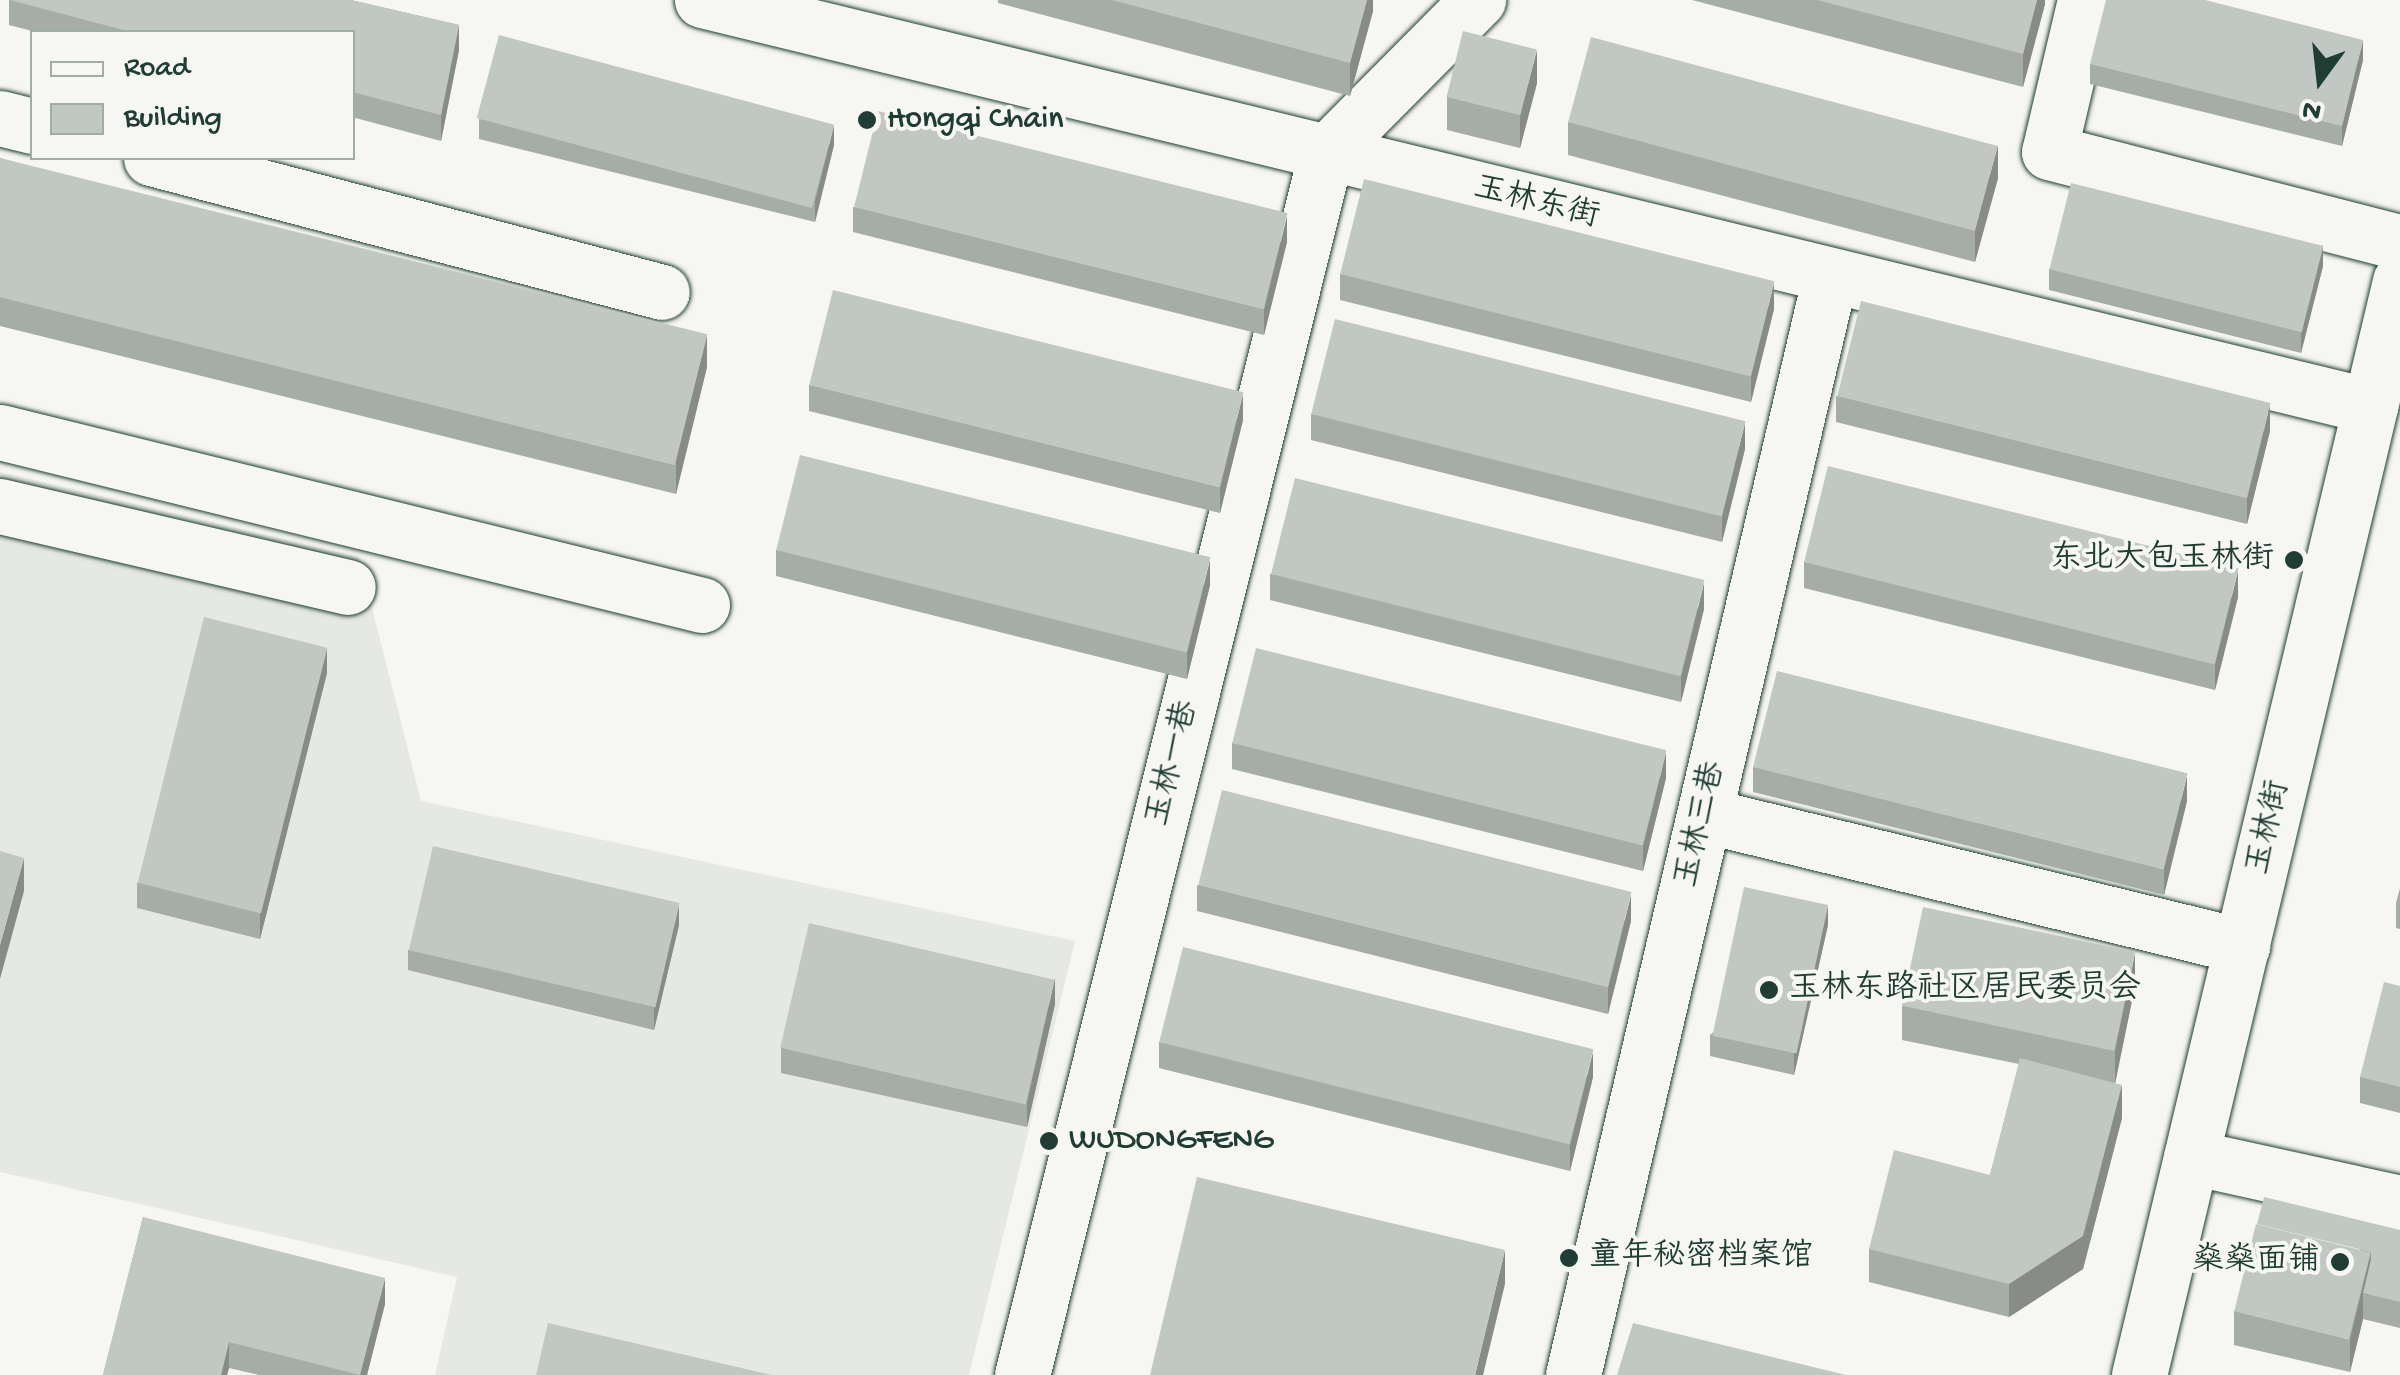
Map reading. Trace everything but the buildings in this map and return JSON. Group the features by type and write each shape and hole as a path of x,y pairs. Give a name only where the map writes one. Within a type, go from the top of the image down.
{"street":[{"name":"玉林东街","path":"702,0 2370,406"},
{"path":"1326,153 1478,0"},
{"path":"2085,0 2048,152 2400,242"},
{"path":"0,118 30,126"},
{"name":"玉林一巷","path":"1022,1375 1326,153"},
{"path":"159,160 662,292"},
{"name":"玉林三巷","path":"1579,1349 1830,276"},
{"name":"玉林街","path":"2140,1375 2400,281"},
{"path":"0,432 702,605"},
{"path":"0,506 348,587"},
{"path":"1704,815 2242,946"},
{"path":"2192,1157 2400,1203"},
{"path":"1579,1349 1642,1337"}],"shaded area":[{"path":"0,472 359,557 421,801 1075,941 969,1375 435,1375 457,1277 0,1172"}],"place":[{"name":"Hongqi Chain","path":"867,120"},
{"name":"东北大包玉林街","path":"2294,560"},
{"name":"玉林东路社区居民委员会","path":"1769,990"},
{"name":"WUDONGFENG","path":"1049,1141"},
{"name":"童年秘密档案馆","path":"1569,1258"},
{"name":"燊燊面铺","path":"2340,1262"}]}
